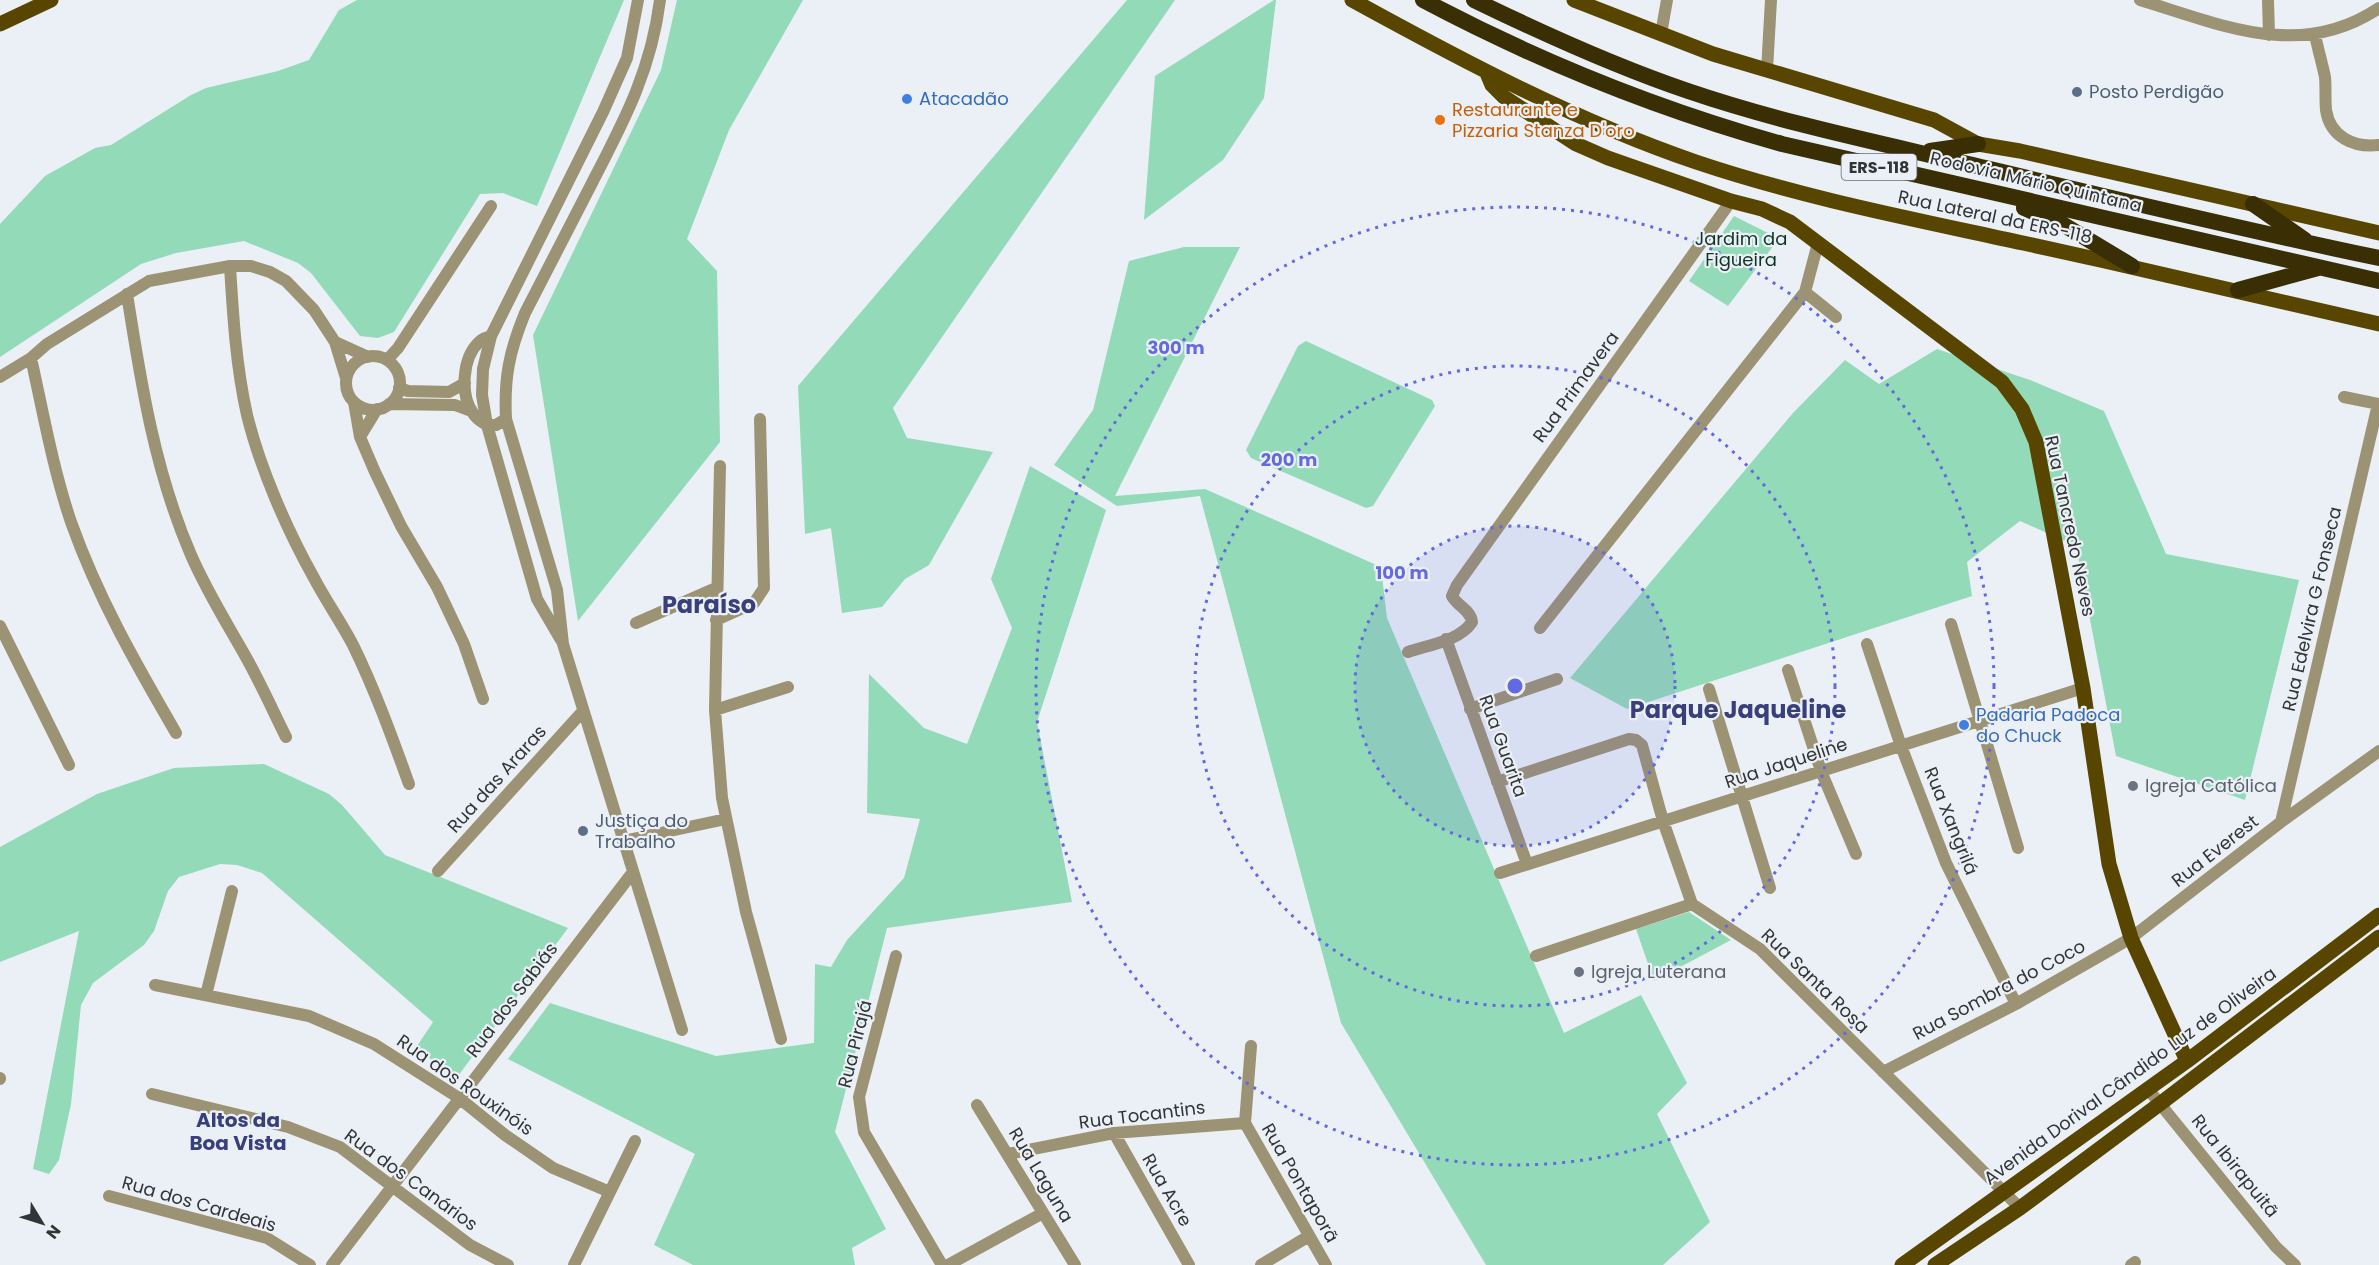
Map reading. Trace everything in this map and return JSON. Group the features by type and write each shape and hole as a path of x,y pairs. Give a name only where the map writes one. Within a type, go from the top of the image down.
{"highway":[{"name":"Rodovia Mário Quintana","path":"1423,0 1523,51 1604,85 1729,129 1782,144 2379,281"},
{"name":"Rodovia Mário Quintana","path":"1474,0 1610,63 1687,91 1771,117 2210,222 2379,258"},
{"path":"1920,152 1978,144"},
{"path":"1985,191 2064,225 2132,266"},
{"path":"2253,204 2311,244"},
{"path":"2238,290 2319,268"}],"main road":[{"path":"0,24 51,0"},
{"name":"Rua Lateral da ERS-118","path":"1352,0 1487,73 1575,114 1693,161 1765,184 1840,203 2132,266 2379,324"},
{"path":"1574,0 1661,34 1767,70 1934,120 1978,144 2020,151 2379,233"},
{"name":"Rua Tancredo Neves","path":"1487,73 1492,85 1504,97 1569,140 1608,158 1731,201 1762,208 1781,218 1818,243 2002,382 2022,409 2036,442 2083,688 2109,864 2131,938 2187,1061"},
{"path":"1569,140 1575,114"},
{"name":"Avenida Dorival Cândido Luz de Oliveira","path":"1902,1265 2187,1061 2379,915"},
{"path":"2364,928 2377,941"},
{"name":"Avenida Dorival Cândido Luz de Oliveira","path":"1935,1265 2020,1208 2377,941"}],"street":[{"path":"563,644 537,599 487,425 482,395 483,369 491,336 608,101 627,58 638,0"},
{"path":"660,0 654,40 647,65 626,115 525,314 512,345 504,391 506,419 557,590 563,644 682,1030"},
{"path":"1661,34 1667,0"},
{"path":"1767,70 1772,0"},
{"path":"2140,0 2238,30 2269,35 2315,35 2354,22 2379,8"},
{"path":"2268,0 2269,35"},
{"path":"2315,35 2325,76 2326,110 2334,129 2350,142 2362,146 2379,145"},
{"name":"Rua Primavera","path":"1446,639 1466,629 1472,622 1470,614 1452,596 1457,585 1731,201"},
{"path":"387,360 398,348 491,206"},
{"path":"1540,628 1805,291 1818,243"},
{"path":"230,266 238,365 248,416 267,473 282,513 313,578 352,644 380,706 408,784"},
{"path":"0,377 31,358 47,344 149,281 230,266 251,266 270,272 286,281 314,310 335,342 346,378 347,391 354,402 360,437 401,526 437,586 464,644 483,699"},
{"path":"1805,291 1836,317"},
{"path":"127,294 141,383 158,464 190,553 210,597 248,660 286,737"},
{"path":"471,411 465,383 467,365 480,340 491,336"},
{"path":"335,342 368,357 387,360 396,369 399,388 360,437"},
{"path":"346,378 352,366 368,357"},
{"path":"31,358 51,453 71,521 99,593 123,642 176,733"},
{"path":"399,388 408,391 449,392 465,383"},
{"path":"2344,396 2379,404"},
{"path":"354,402 364,408 455,405 471,411 487,425 496,425 506,419"},
{"name":"Rua Edelvira G Fonseca","path":"2281,822 2379,404"},
{"path":"716,620 754,603 764,588 760,418"},
{"path":"720,466 715,710 722,798 746,912 781,1039"},
{"path":"636,624 716,588"},
{"path":"1951,624 2018,848"},
{"path":"0,626 69,765"},
{"path":"1408,652 1446,639"},
{"name":"Rua Guarita","path":"1446,639 1527,864"},
{"name":"Rua Xangrilá","path":"1866,644 1901,746 1946,863 2016,1004"},
{"path":"1788,670 1821,771 1856,854"},
{"path":"1470,709 1557,679"},
{"path":"715,710 788,687"},
{"name":"Rua Jaqueline","path":"1500,873 2083,688"},
{"path":"1709,689 1770,888"},
{"name":"Rua das Araras","path":"438,872 583,711"},
{"path":"1497,782 1629,739 1636,740 1642,745 1663,821 1692,904 1536,956"},
{"name":"Rua Everest","path":"2131,938 2281,822 2379,751"},
{"path":"623,841 726,819"},
{"name":"Rua dos Sabiás","path":"332,1265 633,872"},
{"path":"206,995 232,891"},
{"name":"Rua Santa Rosa","path":"1692,904 1760,949 2020,1208"},
{"name":"Rua Sombra do Coco","path":"1883,1072 2016,1004 2131,938"},
{"name":"Rua Pirajá","path":"896,956 860,1097 864,1132 942,1265"},
{"name":"Rua dos Rouxinóis","path":"155,985 309,1016 374,1044 459,1098 505,1135 553,1168 610,1192"},
{"name":"Rua Pontaporã","path":"1251,1046 1245,1122 1326,1265"},
{"name":"Rua Ibirapuitã","path":"2148,1089 2276,1247 2294,1265"},
{"name":"Rua dos Canários","path":"152,1094 288,1127 340,1147 470,1245 508,1265"},
{"name":"Rua Laguna","path":"977,1105 1075,1265"},
{"name":"Rua Tocantins","path":"1008,1155 1114,1133 1245,1122"},
{"name":"Rua Acre","path":"1114,1133 1190,1265"},
{"path":"574,1265 634,1141"},
{"name":"Rua dos Cardeais","path":"109,1196 267,1238 310,1265"},
{"path":"948,1265 1043,1213"},
{"path":"1261,1265 1309,1236"}],"green space":[{"path":"357,0 624,0 537,206 503,193 480,194 394,332 378,338 360,336 311,273 298,263 244,241 176,253 141,264 0,357 0,224 45,176 95,148 111,145 206,88 278,71 309,60 339,10"},
{"path":"677,0 803,0 729,130 687,239 717,271 720,442 578,621 533,335 661,70"},
{"path":"1127,0 1175,0 893,408 907,438 993,452 929,565 905,579 882,607 842,613 831,528 805,534 798,386"},
{"path":"1276,0 1264,98 1223,160 1144,220 1155,76"},
{"name":"Jardim da Figueira","path":"1734,216 1772,235 1777,241 1728,306 1689,281"},
{"path":"1184,247 1240,247 1115,496 1205,489 1381,567 1387,618 1564,1033 1641,995 1687,1083 1657,1114 1710,1222 1663,1265 1486,1265 1341,1023 1200,496 1117,506 1054,465 1093,410 1129,261"},
{"path":"1306,341 1432,400 1435,406 1373,506 1366,508 1251,458 1246,450 1298,346"},
{"path":"1937,349 2030,380 2104,411 2166,554 2299,580 2245,800 2116,756 2076,546 2020,521 1967,562 1972,596 1627,709 1570,678 1793,413 1845,360 1879,384"},
{"path":"1030,466 1106,510 1037,722 1072,902 887,928 835,1132 886,1229 852,1248 855,1265 693,1265 654,1245 695,1154 508,1059 550,1003 716,1056 814,1043 815,964 831,967 847,940 904,878 920,819 867,813 869,674 924,728 967,744 1012,628 991,579"},
{"path":"264,764 329,794 342,805 385,855 568,928 458,1076 415,1049 433,1022 262,873 237,865 220,864 179,877 168,891 154,931 144,945 93,983 81,1005 71,1104 59,1160 49,1174 33,1169 79,931 0,962 0,847 97,794 174,768"},
{"path":"1689,912 1731,940 1654,981 1636,929"}],"place":[{"name":"Posto Perdigão","path":"2077,92"},
{"name":"Atacadão","path":"907,99"},
{"name":"Restaurante e Pizzaria Stanza D'oro","path":"1440,120"},
{"name":"Padaria Padoca do Chuck","path":"1964,725"},
{"name":"Igreja Católica","path":"2133,786"},
{"name":"Justiça do Trabalho","path":"583,831"},
{"name":"Igreja Luterana","path":"1579,972"}],"district":[{"name":"Paraíso","path":"709,605"},
{"name":"Parque Jaqueline","path":"1738,710"},
{"name":"Altos da Boa Vista","path":"238,1132"}]}
